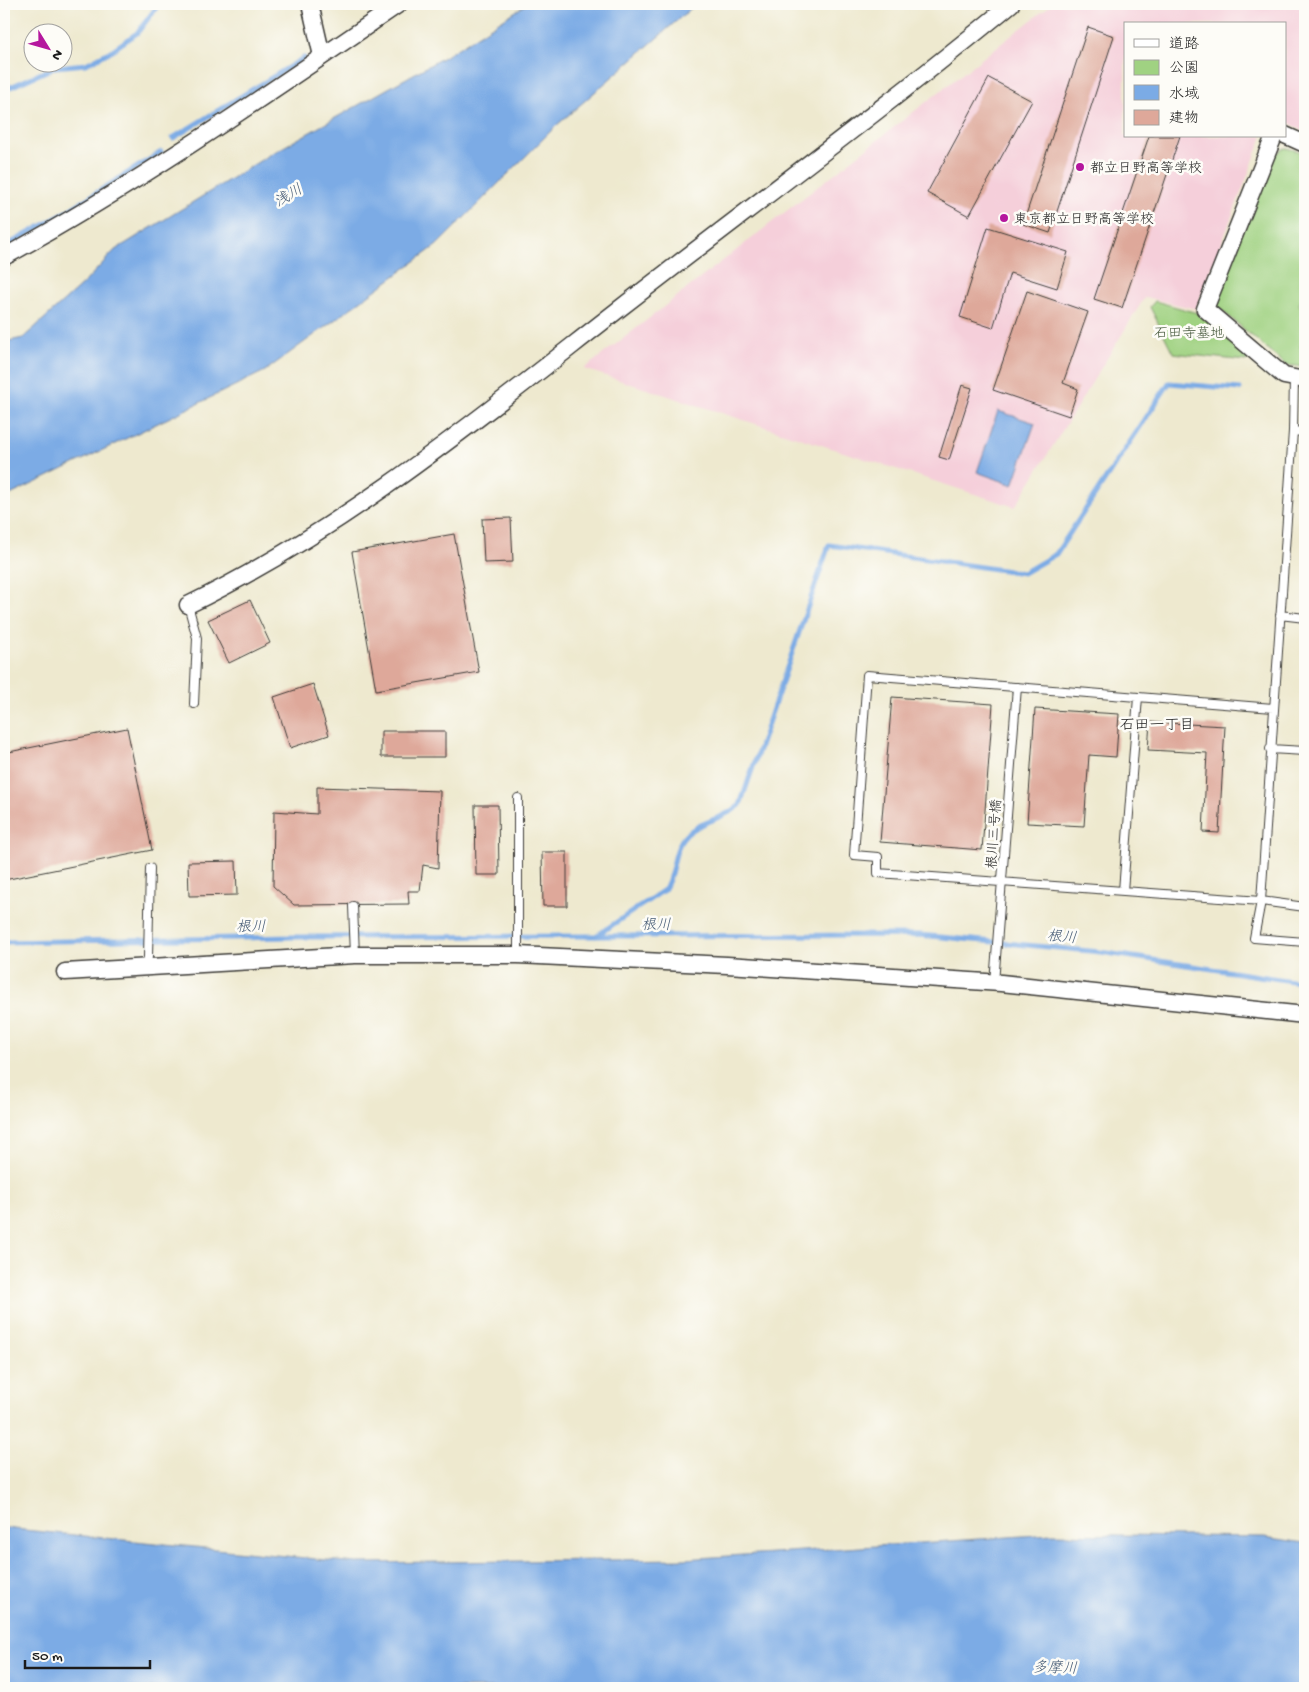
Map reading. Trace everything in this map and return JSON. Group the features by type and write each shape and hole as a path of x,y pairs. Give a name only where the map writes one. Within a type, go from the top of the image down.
{"street":[{"path":"310,4 322,56"},
{"path":"4,257 96,204 400,4"},
{"path":"188,605 232,584 290,549 401,476 858,125 1011,4"},
{"path":"1286,135 1305,144"},
{"path":"1273,138 1204,309 1284,376 1300,379"},
{"path":"65,972 354,951 518,949 994,983 1305,1015"}],"lane":[{"path":"1300,379 1293,431 1261,901 1254,938 1305,942"},
{"path":"1293,431 1305,432"},
{"path":"188,605 197,638 194,704"},
{"path":"1280,615 1305,618"},
{"path":"1273,708 867,675 854,856 878,857 878,873 1261,901 1305,906"},
{"name":"根川三号橋","path":"994,983 1017,688"},
{"path":"1123,891 1138,697"},
{"path":"1270,749 1305,751"},
{"path":"518,798 518,949"},
{"path":"146,967 150,868"},
{"path":"353,906 354,951"}],"shaded area":[{"name":"東京都立日野高等学校","path":"1052,4 1305,4 1305,133 1286,121 1286,22 1124,22 1124,138 1262,138 1196,309 1145,297 1015,507 584,369"}],"green space":[{"path":"1285,148 1299,151 1305,156 1305,297 1298,303 1305,313 1305,342 1300,346 1305,354 1305,367 1286,365 1218,307 1215,299 1270,158"},
{"name":"石田寺墓地","path":"1155,301 1201,314 1249,355 1246,361 1173,353 1150,307"}],"water":[{"name":"浅川","path":"527,4 696,4 557,125 437,245 265,371 4,498 4,342 23,338 85,282 115,250 271,154 444,57"},
{"path":"998,411 1035,423 1013,485 977,472"},
{"name":"多摩川","path":"4,1528 356,1563 684,1559 1052,1534 1264,1537 1305,1543 1305,1688 4,1688"}],"building":[{"path":"1088,27 1114,36 1050,233 1023,224"},
{"path":"989,78 1032,101 969,216 927,193"},
{"path":"1148,138 1179,138 1122,308 1094,299"},
{"path":"988,227 1068,252 1057,288 1010,273 993,328 960,317"},
{"path":"1027,291 1088,312 1063,383 1078,389 1069,416 993,390"},
{"path":"962,385 972,388 949,460 939,457"},
{"path":"511,518 513,562 484,563 482,519"},
{"path":"454,534 479,672 376,690 352,552"},
{"path":"250,600 270,643 229,663 208,620"},
{"path":"313,684 329,735 290,748 274,697"},
{"path":"892,697 993,704 982,850 880,842"},
{"path":"1035,709 1119,714 1116,757 1089,755 1084,826 1027,823"},
{"path":"1150,722 1225,726 1219,833 1203,832 1207,753 1148,750"},
{"path":"127,728 152,850 4,880 4,753"},
{"path":"381,731 445,731 445,757 381,757"},
{"path":"317,787 440,791 438,868 423,865 420,891 408,891 409,904 294,905 273,886 274,811 317,814"},
{"path":"475,805 498,805 499,875 476,875"},
{"path":"542,852 567,852 567,906 543,906"},
{"path":"236,861 237,895 189,896 188,862"}],"waterway":[{"path":"4,90 55,67 86,64 111,51 137,33 159,4"},
{"path":"173,138 304,58"},
{"path":"4,247 56,218 161,152"},
{"path":"596,936 664,890 668,884 678,848 685,836 697,827 727,814 740,805 829,545 1023,573 1056,554 1169,383 1240,389"},
{"name":"根川","path":"4,942 292,937 919,935 1100,952 1305,983"}],"place":[{"name":"都立日野高等学校","path":"1080,167"},
{"name":"東京都立日野高等学校","path":"1004,218"}],"district":[{"name":"石田一丁目","path":"1157,724"}]}
